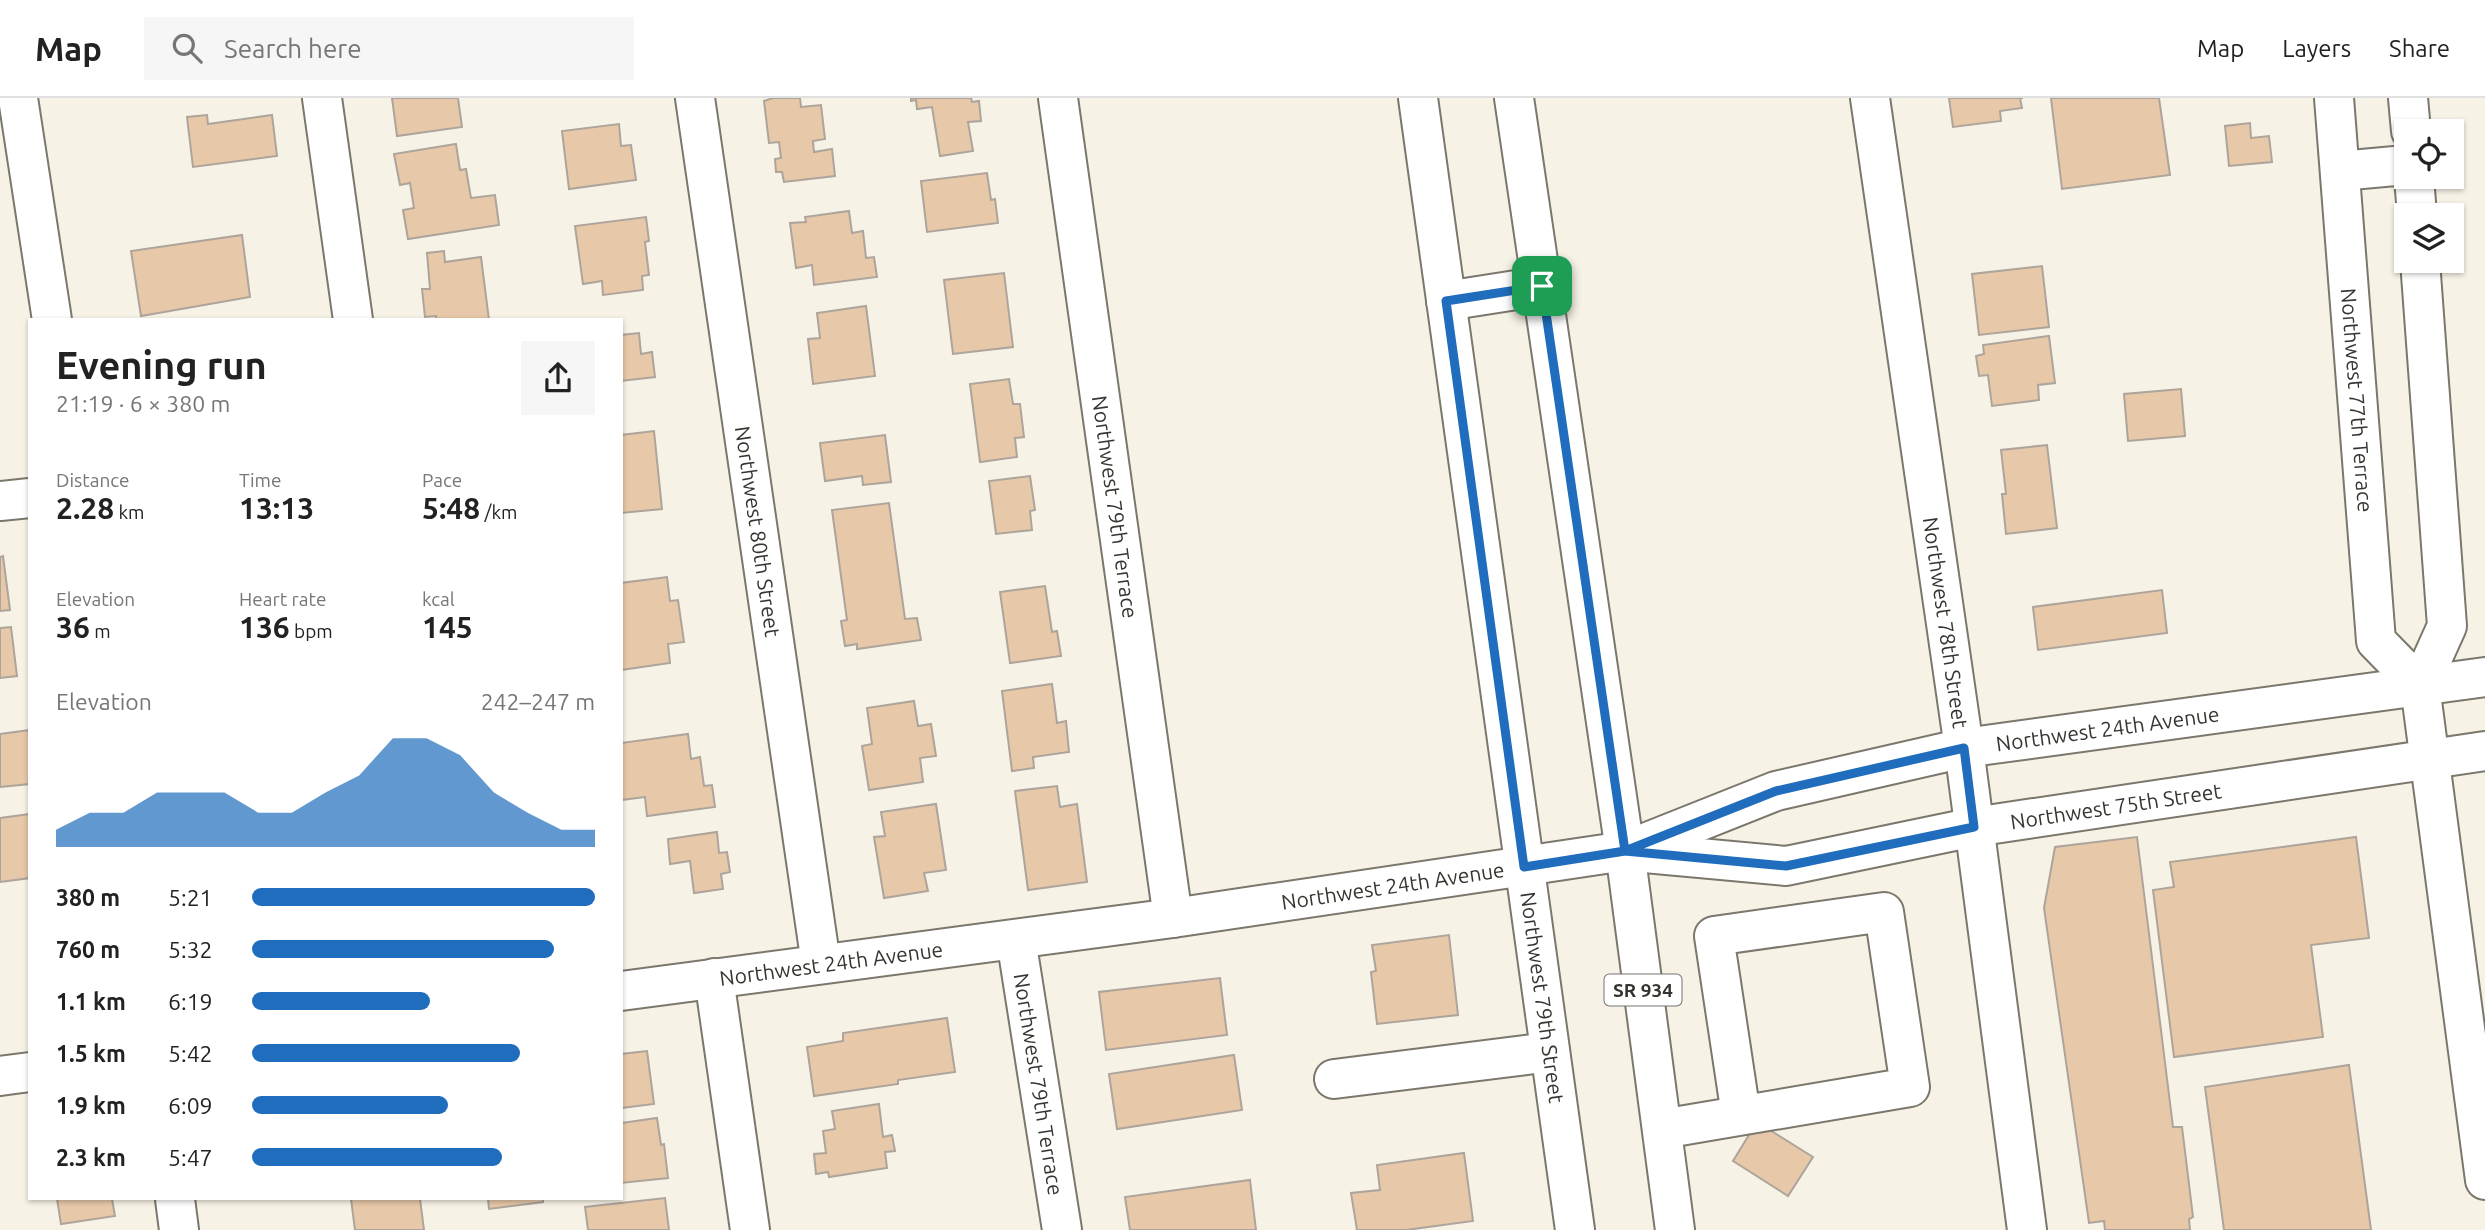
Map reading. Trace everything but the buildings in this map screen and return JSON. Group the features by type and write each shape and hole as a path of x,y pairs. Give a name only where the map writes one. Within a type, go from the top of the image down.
{"street":[{"path":"18,98 52,318"},
{"path":"323,98 353,318"},
{"name":"Northwest 80th Street","path":"695,98 821,964"},
{"name":"Northwest 79th Terrace","path":"1058,98 1173,918"},
{"name":"Northwest 79th Street","path":"1418,98 1574,1230"},
{"name":"SR 934","path":"1514,98 1625,851 1675,1230"},
{"name":"Northwest 78th Street","path":"1870,98 1964,748 2026,1230"},
{"name":"Northwest 77th Terrace","path":"2334,98 2376,641 2420,686"},
{"path":"2408,98 2410,119"},
{"path":"2340,171 2394,166"},
{"path":"2421,273 2447,626 2420,686 2485,1180"},
{"path":"1446,301 1542,286"},
{"path":"0,501 28,498"},
{"name":"Northwest 24th Avenue","path":"623,991 1173,918 1625,851 1776,791 1964,748 2485,677"},
{"name":"Northwest 75th Street","path":"1625,851 1786,866 1974,827 2485,751"},
{"path":"1661,1129 1910,1087 1884,912 1714,936 1741,1115"},
{"name":"Northwest 79th Terrace","path":"1016,939 1062,1230"},
{"path":"714,978 750,1230"},
{"path":"1334,1079 1550,1052"},
{"path":"0,1076 28,1072"},
{"path":"175,1200 179,1230"}],"route":[{"path":"1542,286 1446,301 1524,867 1625,851 1776,791 1964,748 1974,827 1786,866 1625,851 1542,286"}]}
